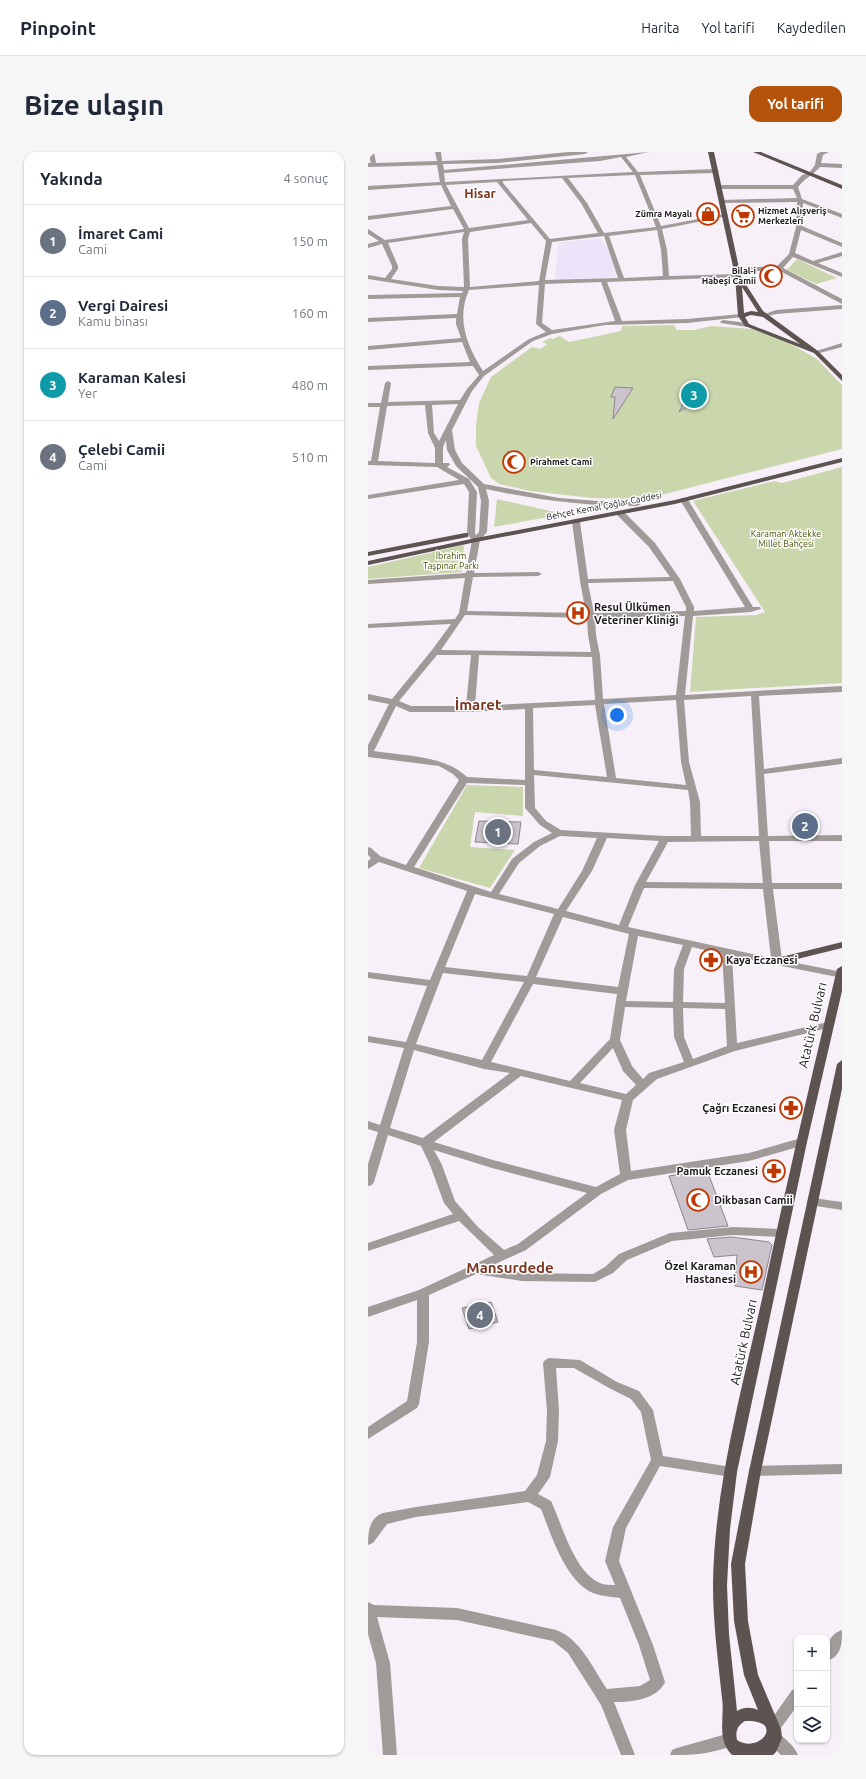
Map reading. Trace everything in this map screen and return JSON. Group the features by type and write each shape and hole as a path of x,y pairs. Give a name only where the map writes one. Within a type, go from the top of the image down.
{"main road":[{"path":"711,152 737,273 741,316 747,325 816,352"},
{"path":"748,152 758,153 842,187"},
{"path":"716,171 717,155"},
{"path":"737,273 762,312 816,352 835,370 842,379"},
{"path":"741,316 751,313 765,315"},
{"path":"747,325 766,325 771,323 772,320"},
{"name":"Behçet Kemal Çağlar Caddesi","path":"368,563 474,537 483,532 676,496 842,454"},
{"name":"Behçet Kemal Çağlar Caddesi","path":"368,554 576,522 684,500 842,460"},
{"path":"777,961 842,945"},
{"name":"Atatürk Bulvarı","path":"730,1734 730,1702 722,1634 720,1585 723,1529 731,1472 782,1234 800,1142 841,973"},
{"path":"775,1755 774,1733 760,1701 751,1675 740,1621 738,1564 755,1471 842,1064"},
{"path":"734,1755 730,1734 736,1719 749,1714 763,1717 774,1733"},
{"path":"758,1755 768,1751 774,1733"},
{"path":"730,1734 733,1746 739,1752 748,1755"}],"street":[{"path":"371,152 371,165 441,164 498,161 572,152 585,152"},
{"path":"438,152 443,184 466,230 466,288 463,295 459,324 474,364 482,375"},
{"path":"442,172 623,156 646,152"},
{"path":"795,187 804,176 810,174 818,165 818,153 826,152"},
{"path":"623,156 637,174 660,228 664,250 666,279"},
{"path":"818,165 842,166"},
{"path":"368,188 564,176 716,171"},
{"path":"564,176 604,234 621,279"},
{"path":"500,180 500,183 549,241"},
{"path":"719,187 795,187"},
{"path":"779,268 792,254 799,227 800,200 795,187"},
{"path":"722,201 800,200 842,216"},
{"path":"368,218 455,207"},
{"path":"549,241 660,228 725,216"},
{"path":"368,246 384,242 531,221"},
{"path":"799,227 842,245"},
{"path":"368,231 384,242 395,266 395,269 387,280"},
{"path":"549,241 542,282 539,324 551,332"},
{"path":"792,254 842,275"},
{"path":"814,262 842,254"},
{"path":"368,277 438,288 466,288 535,284 542,282 666,279 779,268 842,302"},
{"path":"603,280 619,322"},
{"path":"368,297 463,295"},
{"path":"765,315 776,312 842,307"},
{"path":"368,320 459,316"},
{"path":"439,465 439,448 469,390 482,375 532,340 551,332 605,323 687,321 741,316"},
{"path":"687,321 747,325"},
{"path":"368,348 464,340"},
{"path":"816,352 842,345"},
{"path":"368,368 474,364"},
{"path":"388,383 371,463 439,465 459,464"},
{"path":"368,404 462,402"},
{"path":"428,403 431,433 439,448"},
{"path":"448,428 451,450 459,464 482,486 520,495 570,501 606,504 637,504"},
{"path":"439,465 466,482 473,492 474,537 462,613 458,621 394,702 368,753 441,764 456,772 464,780 530,783"},
{"path":"368,497 466,482"},
{"path":"482,486 485,501 483,532"},
{"path":"462,613 591,616 688,614 754,609 684,500"},
{"path":"620,513 652,545 676,579 690,607 688,614 680,698 685,762 694,802 696,838"},
{"path":"576,522 596,655 599,702 612,779"},
{"path":"368,582 469,575 538,574"},
{"path":"584,581 676,579"},
{"path":"368,626 458,621"},
{"path":"434,652 596,655"},
{"path":"470,709 476,653"},
{"path":"368,697 376,697 394,702 410,709 470,709 842,688"},
{"path":"755,694 764,838 772,929 777,961"},
{"path":"529,706 531,772 530,808 543,823 559,833 665,839 842,838"},
{"path":"760,772 842,761"},
{"path":"531,772 691,788"},
{"path":"409,868 464,780"},
{"path":"494,895 515,861 537,844 559,833"},
{"path":"484,1065 530,980 560,913 587,871 603,836"},
{"path":"622,929 640,885 665,839"},
{"path":"368,850 378,858 472,890 560,913 634,932 841,973"},
{"path":"368,866 378,858"},
{"path":"640,885 842,886"},
{"path":"368,1182 372,1160 410,1046 433,984 472,890"},
{"path":"634,932 622,991 616,1040 627,1068 643,1085"},
{"path":"689,943 679,969 678,1006 679,1037 690,1064"},
{"path":"727,951 732,1048"},
{"path":"439,969 622,991"},
{"path":"368,975 433,984"},
{"path":"621,1004 730,1006"},
{"path":"626,1176 620,1130 628,1098 653,1076 732,1048 828,1025"},
{"path":"368,1039 410,1046 484,1065 628,1098"},
{"path":"572,1085 616,1040"},
{"path":"425,1143 519,1072"},
{"path":"368,1126 492,1164 597,1191"},
{"path":"368,1312 423,1293 522,1247 597,1191 626,1176 748,1157 800,1142"},
{"path":"425,1143 436,1165 450,1203 474,1230 503,1256"},
{"path":"812,1202 842,1206"},
{"path":"368,1247 461,1216"},
{"path":"474,1269 522,1277 595,1278 609,1270 623,1257 670,1237 733,1231 782,1234"},
{"path":"368,1434 413,1404 423,1342 423,1293"},
{"path":"529,1496 543,1477 552,1441 553,1411 549,1363 576,1363 613,1385 635,1395 647,1410 657,1460 620,1527 612,1561 646,1645 658,1682 654,1687 644,1693 604,1696"},
{"path":"657,1460 731,1472"},
{"path":"755,1471 842,1469"},
{"path":"368,1540 383,1519 416,1512 529,1496 546,1505 562,1546 580,1575 596,1588 625,1593"},
{"path":"390,1755 383,1663 368,1610 457,1614 556,1636 573,1649 604,1696 628,1755"},
{"path":"830,1651 842,1636"},
{"path":"791,1755 774,1733 794,1700"},
{"path":"677,1755 730,1734"}],"shaded area":[{"path":"600,238 610,251 616,277 555,280 558,245 562,242"}],"green space":[{"path":"797,259 837,278 816,284 787,270"},
{"path":"674,325 677,330 694,330 711,326 752,329 791,344 817,359 842,385 842,449 653,497 629,499 592,498 530,491 499,484 491,478 476,446 476,425 479,403 491,377 532,347 541,349 547,344 542,342 550,338 553,339 560,336 569,342 621,331 622,326"},
{"name":"Karaman Aktekke Millet Bahçesi","path":"842,467 842,683 690,692 696,617 756,615 765,612 693,501 774,481 782,483"},
{"path":"497,499 564,514 494,527"},
{"name":"İbrahim Taşpınar Parkı","path":"464,545 462,572 368,579 368,567"},
{"path":"467,785 523,787 523,816 475,812 470,847 515,850 490,888 419,868"}],"building":[{"path":"615,387 633,388 613,419 615,397 611,397"},
{"path":"691,388 705,390 698,399 679,412"},
{"path":"479,821 521,822 518,844 475,842"},
{"name":"Dikbasan Camii","path":"707,1170 728,1226 688,1230 669,1176"},
{"name":"Özel Karaman Hastanesi","path":"732,1237 769,1242 772,1245 762,1290 735,1286 737,1255 714,1257 707,1239"},
{"path":"491,1302 498,1322 469,1329 462,1308"}],"place":[{"name":"Zümra Mayalı","path":"708,214"},
{"name":"Hizmet Alışveriş Merkezleri","path":"743,216"},
{"name":"Bilal-i Habeşi Camii","path":"771,276"},
{"name":"Karaman Kalesi","path":"694,395"},
{"name":"Pirahmet Cami","path":"514,462"},
{"name":"Resul Ülkümen Veteriner Kliniği","path":"578,613"},
{"name":"Vergi Dairesi","path":"805,826"},
{"name":"İmaret Cami","path":"498,832"},
{"name":"Kaya Eczanesi","path":"711,960"},
{"name":"Çağrı Eczanesi","path":"791,1108"},
{"name":"Pamuk Eczanesi","path":"774,1171"},
{"name":"Dikbasan Camii","path":"698,1200"},
{"name":"Özel Karaman Hastanesi","path":"751,1272"},
{"name":"Çelebi Camii","path":"480,1315"}],"district":[{"name":"Hisar","path":"480,193"},
{"name":"İmaret","path":"478,704"},
{"name":"Mansurdede","path":"510,1267"}]}
